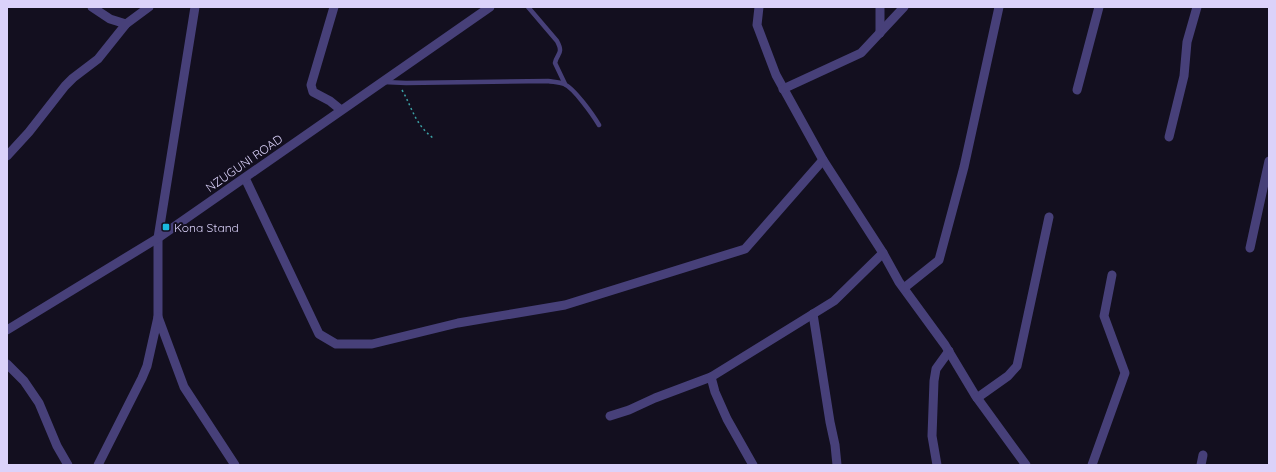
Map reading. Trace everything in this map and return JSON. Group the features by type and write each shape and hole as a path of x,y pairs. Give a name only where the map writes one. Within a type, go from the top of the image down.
{"street":[{"path":"92,7 110,19 126,24"},
{"path":"7,156 29,132 65,86 73,78 98,60 126,24 149,7"},
{"path":"98,465 147,366 158,317 158,238 196,7"},
{"path":"334,7 311,85 313,92 330,101 341,110"},
{"name":"NZUGUNI ROAD","path":"7,330 158,238 490,7"},
{"path":"759,7 757,25 776,75 823,160 904,288 949,351 977,398 1026,465"},
{"path":"880,7 880,33"},
{"path":"783,89 861,53 904,7"},
{"path":"904,288 939,260 964,167 999,7"},
{"path":"1078,90 1098,7"},
{"path":"1169,137 1184,76 1187,42 1197,7"},
{"path":"245,178 319,334 336,344 372,344 458,323 565,304 745,249 823,160"},
{"path":"1250,248 1269,161"},
{"path":"977,398 1008,376 1017,366 1049,217"},
{"path":"610,416 629,410 655,398 711,377 834,301 883,253"},
{"path":"1092,465 1125,373 1104,316 1112,275"},
{"path":"813,314 837,465"},
{"path":"158,317 184,387 235,465"},
{"path":"937,465 932,436 934,381 936,369 949,351"},
{"path":"7,364 24,380 40,403 57,446 68,465"},
{"path":"711,377 715,392 727,420 753,465"},
{"path":"1201,465 1203,455"}],"lane":[{"path":"528,7 560,46 560,54 555,63 565,84 579,97 599,126"},
{"path":"382,81 398,83 548,81 565,84"}],"path":[{"path":"398,83 418,123 432,138"}],"place":[{"name":"Kona Stand","path":"166,227"}]}
